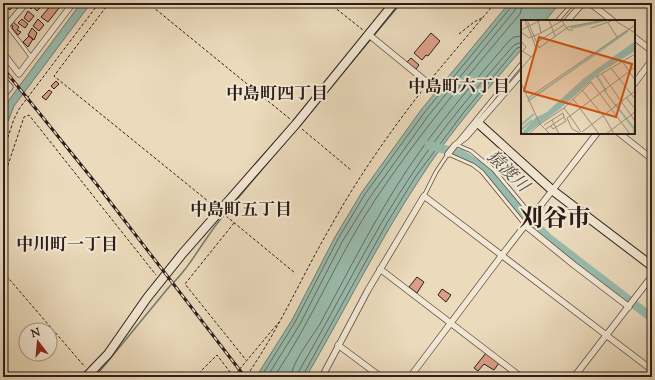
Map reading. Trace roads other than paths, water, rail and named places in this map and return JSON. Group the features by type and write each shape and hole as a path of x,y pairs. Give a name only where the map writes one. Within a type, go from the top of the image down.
{"street":[{"path":"5,28 26,3"},
{"path":"3,53 19,74 73,3"},
{"path":"88,375 108,354 160,280 224,214 299,126 394,3"},
{"path":"568,20 583,3"},
{"path":"590,3 612,20"},
{"path":"369,35 428,83"},
{"path":"635,38 652,51"},
{"path":"635,83 652,60"},
{"path":"448,154 455,145 466,137 478,124 521,74"},
{"path":"3,79 10,87 3,96"},
{"path":"478,124 552,190 652,266"},
{"path":"410,377 596,134"},
{"path":"620,134 652,159"},
{"path":"322,377 380,269 424,196 652,370"},
{"path":"526,225 628,307"},
{"path":"380,269 521,377"},
{"path":"574,377 652,276"},
{"path":"338,345 381,377"},
{"path":"3,372 7,377"}],"lane":[{"path":"559,20 573,3"},
{"path":"3,20 5,28 32,58"},
{"path":"521,64 455,145 471,151 494,170 533,217"},
{"path":"424,196 436,172 448,154 473,165 482,172 526,225"}],"water":[{"path":"81,3 91,3 14,106 3,134 3,112 9,100"},
{"path":"509,3 560,3 546,20 521,20 521,50 455,129 419,180 375,253 306,377 256,377 292,320 335,237 362,192 421,110"}],"waterway":[{"path":"95,377 184,271 224,215 401,3"},
{"name":"猿渡川","path":"429,145 461,154 489,172 514,203 547,237 652,318"}],"railway":[{"path":"3,68 98,186 245,377"}],"district":[{"name":"中島町六丁目","path":"459,88"},
{"name":"中島町四丁目","path":"277,95"},
{"name":"中島町五丁目","path":"241,211"},
{"name":"刈谷市","path":"555,220"},
{"name":"中川町一丁目","path":"67,246"}]}
